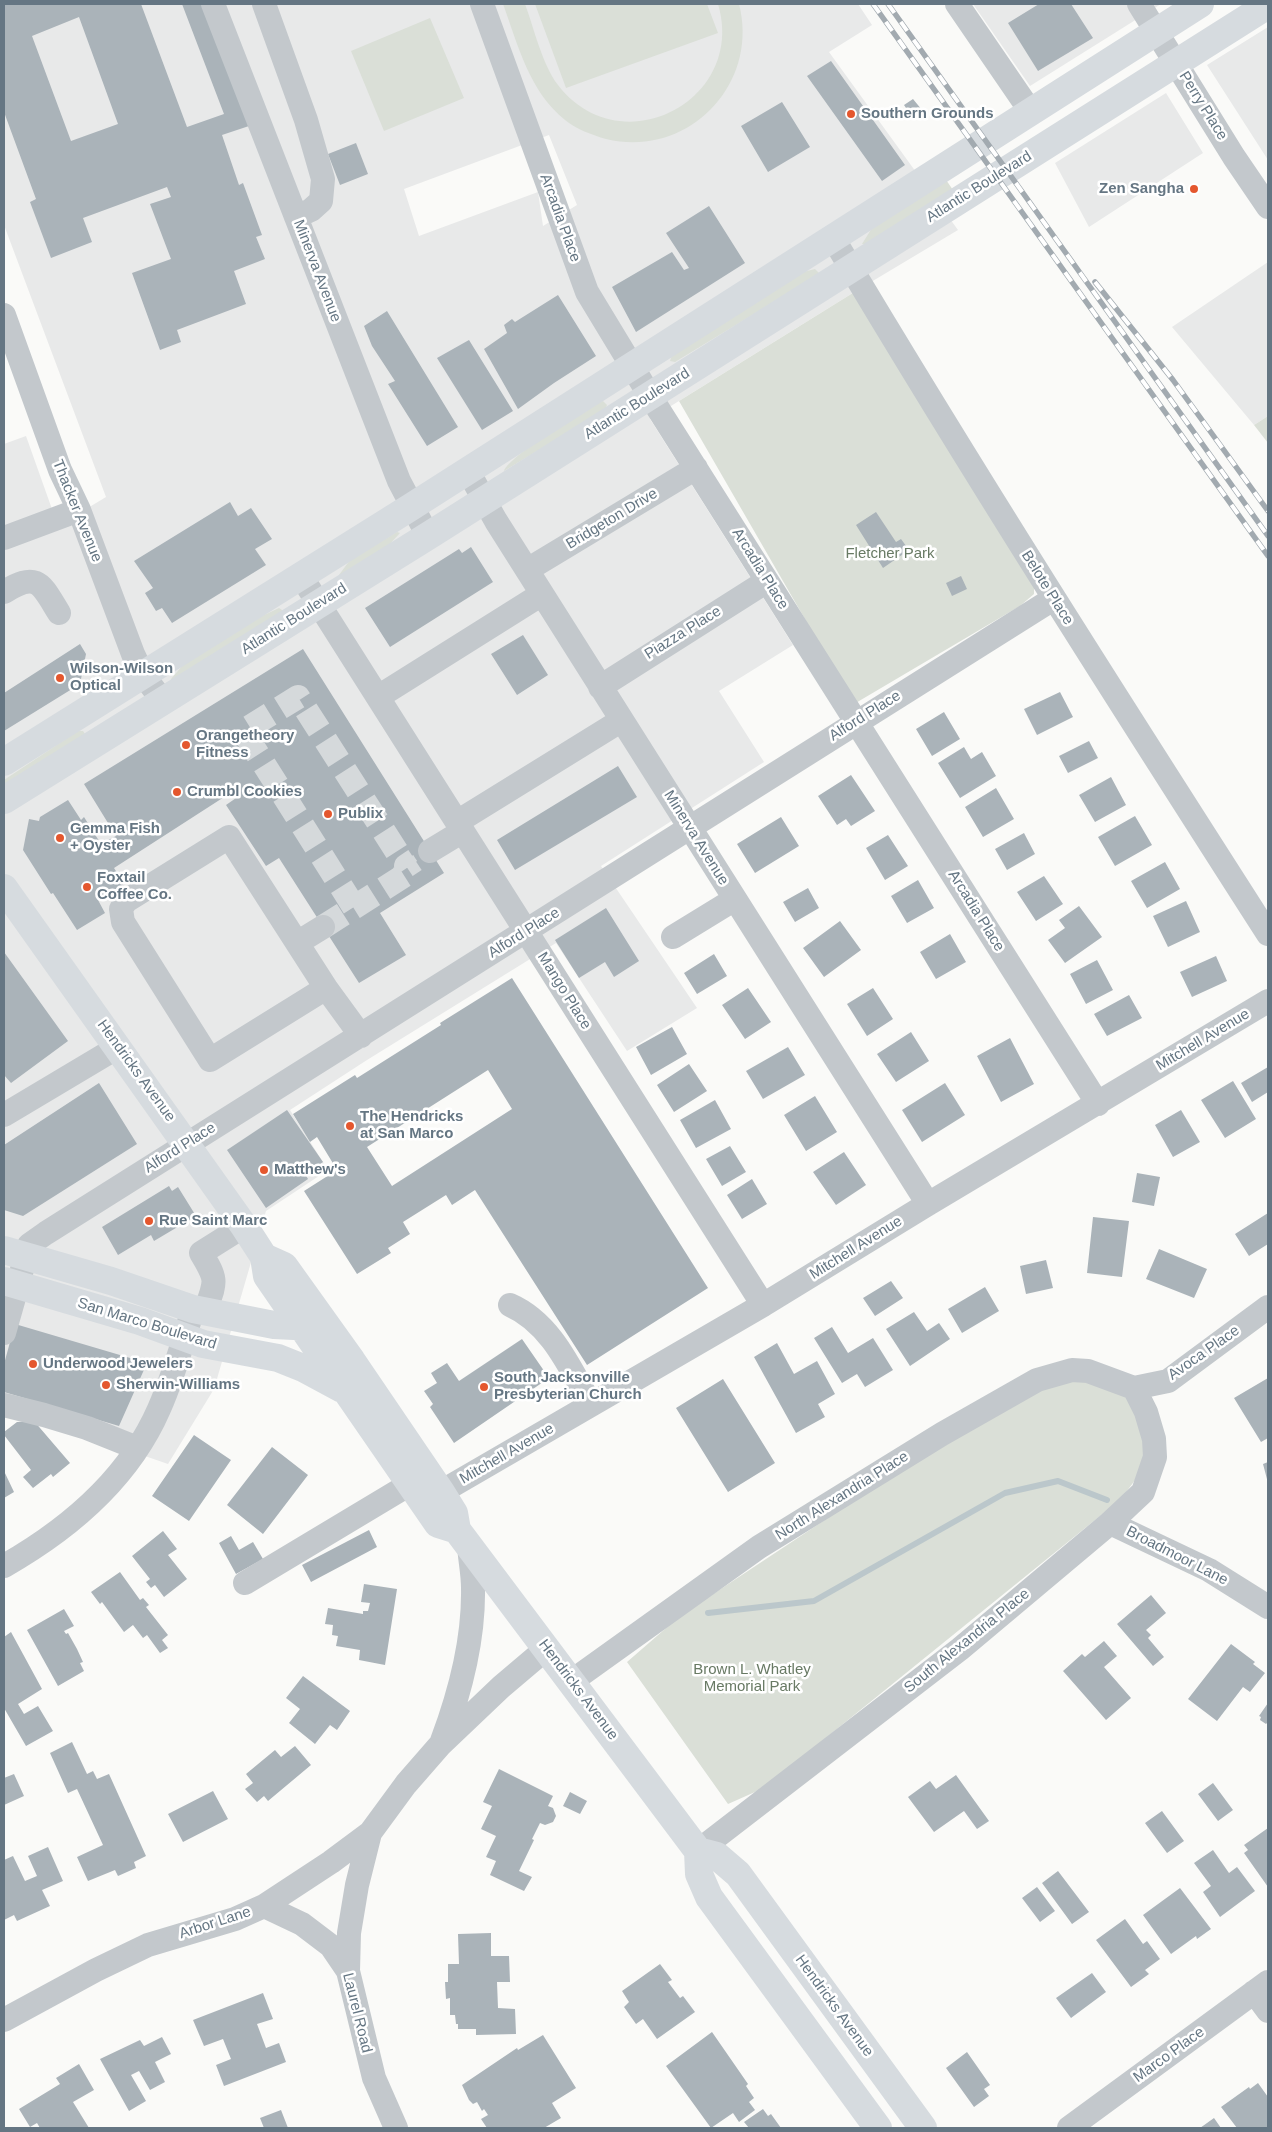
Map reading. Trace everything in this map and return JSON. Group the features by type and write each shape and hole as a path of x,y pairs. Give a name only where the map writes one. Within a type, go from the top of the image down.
{"main road":[{"path":"4,762 468,471 1200,4"},
{"name":"Atlantic Boulevard","path":"4,800 428,536 1268,4"},
{"name":"Hendricks Avenue","path":"4,888 187,1143 244,1226 264,1257 267,1276 299,1326 438,1524 463,1538"},
{"name":"San Marco Boulevard","path":"15,1253 111,1281 199,1310 274,1325 320,1328 352,1361"},
{"name":"Hendricks Avenue","path":"264,1257 284,1266 352,1361 441,1492 454,1513 463,1538 698,1851 717,1856 738,1874 923,2128"},
{"name":"San Marco Boulevard","path":"11,1283 184,1336 203,1344 278,1358 303,1368 345,1391"},
{"path":"698,1851 699,1874 709,1897 878,2128"}],"street":[{"name":"Minerva Avenue","path":"213,4 392,463 411,507 428,536"},
{"path":"264,4 306,120 323,179 321,201 311,210 296,217"},
{"name":"Arcadia Place","path":"482,4 587,292 650,396 1098,1104"},
{"path":"956,4 1031,112"},
{"name":"Perry Place","path":"1139,4 1234,157 1268,207"},
{"name":"Belote Place","path":"833,238 930,402 1053,599 1268,934"},
{"name":"Thacker Avenue","path":"4,314 60,470 78,510 143,675 163,701"},
{"name":"Bridgeton Drive","path":"527,570 696,468"},
{"name":"Minerva Avenue","path":"468,471 600,687 928,1204"},
{"path":"4,538 78,510"},
{"name":"Mango Place","path":"302,576 763,1305"},
{"path":"4,592 20,582 30,580 43,587 59,613"},
{"name":"Piazza Place","path":"600,687 767,581"},
{"path":"378,697 542,594"},
{"name":"Alford Place","path":"4,1333 15,1253 1053,599"},
{"path":"430,851 460,826 622,720"},
{"path":"326,988 210,1060 123,922 121,909 126,901 229,837 326,988 361,1036"},
{"path":"673,937 735,899"},
{"path":"297,943 323,927"},
{"name":"Mitchell Avenue","path":"441,1492 763,1305 1268,1001"},
{"path":"4,1115 118,1047"},
{"path":"4,1566 41,1544 85,1510 117,1477 137,1448 159,1410 184,1336 215,1285 213,1273 201,1253 244,1226"},
{"path":"510,1305 532,1317 564,1343 591,1405"},
{"name":"Avoca Place","path":"1134,1388 1168,1381 1268,1307"},
{"name":"North Alexandria Place","path":"572,1681 759,1547 942,1434 1037,1380 1072,1370 1088,1371 1134,1388"},
{"name":"South Alexandria Place","path":"698,1851 960,1649 1110,1523 1143,1492 1155,1457 1154,1439 1151,1425 1134,1388"},
{"path":"4,1405 87,1428 137,1448"},
{"path":"245,1583 410,1484"},
{"name":"Broadmoor Lane","path":"1110,1523 1209,1570 1268,1607"},
{"name":"Arbor Lane","path":"440,1745 450,1717 469,1638 473,1586 463,1538"},
{"name":"Arbor Lane","path":"4,2020 96,1970 148,1945 234,1919 264,1906 332,1862 370,1833 406,1784 440,1745 500,1687 547,1648"},
{"path":"348,1971 349,1933 357,1885 370,1833"},
{"name":"Laurel Road","path":"264,1906 302,1924 331,1946 348,1971 374,2078 396,2128"},
{"path":"1261,1987 1268,2011"},
{"name":"Marco Place","path":"1069,2128 1261,1987"}],"shaded area":[{"path":"4,4 858,4 872,25 829,52 958,230 650,419 793,645 719,691 764,762 601,866 697,1008 627,1051 556,943 290,1110 328,1170 266,1211 214,1389 168,1464 44,1421 4,1416 4,444 26,436 58,526 106,497 4,225","holes":["549,135 577,205 543,226 538,192 419,236 404,189"]},
{"path":"973,4 1161,4 1030,86"},
{"path":"1268,27 1268,160 1207,65"},
{"path":"1166,93 1203,153 1089,227 1055,163"},
{"path":"1268,262 1268,416 1254,425 1172,327"}],"green space":[{"path":"503,4 525,4 547,67 558,85 584,109 613,120 644,121 672,111 696,94 714,69 722,39 718,4 739,4 743,34 738,62 728,88 711,109 689,126 664,138 636,142 606,139 595,136 569,123 542,95 526,66"},
{"path":"535,4 707,4 718,33 566,88"},
{"path":"430,18 464,98 384,131 351,51"},
{"path":"944,177 953,190 867,244 862,244 872,228"},
{"path":"815,269 819,273 813,278 675,362 670,361 672,355 803,272"},
{"name":"Fletcher Park","path":"856,291 1034,584 1034,594 1020,606 854,704 679,401"},
{"path":"603,401 607,405 605,410 504,471 508,464 533,444"},
{"path":"1268,416 1268,443 1254,425"},
{"path":"397,532 400,533 386,548 342,576 339,575 350,560"},
{"path":"279,608 282,610 282,614 172,681 171,679 183,665 262,616"},
{"path":"78,731 83,731 85,734 4,789 4,780"},
{"name":"Brown L. Whatley Memorial Park","path":"1086,1378 1129,1394 1148,1440 1141,1472 1121,1499 764,1788 728,1804 627,1662 680,1616 944,1441 1038,1385"}],"building":[{"path":"4,4 141,4 187,127 224,114 182,4 203,4 249,126 222,135 239,185 243,183 262,235 256,237 265,259 234,271 246,304 177,330 181,342 160,350 132,273 171,259 150,204 171,197 167,187 83,218 92,242 51,258 30,202 36,199 4,112","holes":["79,17 118,124 71,141 32,36"]},
{"path":"1039,4 1071,4 1093,38 1038,71 1008,23"},
{"path":"831,61 905,165 882,181 807,76"},
{"path":"913,99 922,110 912,117 904,105"},
{"path":"782,102 810,147 768,172 741,126"},
{"path":"356,143 368,174 340,185 328,154"},
{"path":"709,206 745,263 636,332 612,287 672,252 684,270 689,268 666,233"},
{"path":"558,295 596,356 518,409 484,349 507,333 504,325 512,319 515,322"},
{"path":"387,311 458,427 427,446 388,384 395,381 372,346 364,326"},
{"path":"469,340 513,411 482,430 437,358"},
{"path":"230,502 238,516 251,508 272,539 255,549 266,565 172,623 162,608 156,611 145,593 153,588 134,561"},
{"path":"876,512 896,542 901,539 909,550 883,568 856,525"},
{"path":"471,547 493,582 390,647 365,608 459,549 462,553"},
{"path":"961,576 967,589 952,596 946,583"},
{"path":"523,635 548,675 517,695 491,654"},
{"path":"80,644 86,654 80,684 4,731 4,693"},
{"path":"303,649 444,873 380,913 406,955 359,983 279,858 266,866 226,805 239,796 235,790 114,868 124,884 98,900 105,913 77,930 23,850 29,819 39,821 40,817 68,800 81,820 84,817 101,844 116,836 84,784"},
{"path":"1060,692 1073,717 1037,735 1024,709"},
{"path":"944,712 960,739 932,756 916,729"},
{"path":"1089,741 1098,758 1068,773 1059,756"},
{"path":"964,747 971,759 982,752 996,776 960,798 938,763"},
{"path":"618,766 637,797 515,870 497,840"},
{"path":"851,775 875,811 851,826 846,819 837,825 818,796"},
{"path":"1111,777 1126,805 1095,822 1079,795"},
{"path":"996,788 1014,819 983,837 965,807"},
{"path":"1135,816 1152,845 1115,866 1098,837"},
{"path":"781,817 799,846 755,873 737,844"},
{"path":"1024,833 1035,854 1007,870 995,849"},
{"path":"888,835 908,866 885,880 866,848"},
{"path":"1165,862 1180,889 1147,908 1131,881"},
{"path":"1044,876 1063,904 1036,921 1017,892"},
{"path":"918,880 934,908 907,923 891,896"},
{"path":"808,888 819,908 795,922 783,902"},
{"path":"1186,901 1200,932 1168,947 1153,916"},
{"path":"1079,906 1102,937 1065,963 1048,940 1065,928 1059,920"},
{"path":"606,908 639,961 614,977 605,962 579,978 555,940"},
{"path":"840,921 861,950 824,977 803,948"},
{"path":"950,934 966,962 936,979 920,952"},
{"path":"4,952 68,1041 11,1083 4,1075"},
{"path":"714,954 727,976 697,994 684,973"},
{"path":"1216,956 1227,981 1192,997 1180,972"},
{"path":"1097,960 1113,990 1086,1004 1070,974"},
{"path":"512,978 708,1288 587,1365 475,1190 452,1205 446,1195 403,1222 410,1234 388,1248 391,1253 357,1274 304,1191 337,1170 317,1137 310,1142 293,1114 355,1075 357,1078 441,1025 440,1023","holes":["488,1070 512,1109 392,1186 367,1147"]},
{"path":"748,988 771,1022 745,1039 722,1005"},
{"path":"873,988 893,1019 867,1036 847,1004"},
{"path":"1129,995 1142,1018 1107,1036 1094,1014"},
{"path":"672,1027 687,1054 651,1075 636,1047"},
{"path":"911,1032 929,1061 896,1082 877,1054"},
{"path":"1010,1038 1034,1084 1001,1102 977,1056"},
{"path":"788,1047 805,1075 763,1099 746,1071"},
{"path":"689,1064 707,1091 674,1112 657,1085"},
{"path":"1268,1067 1268,1092 1252,1102 1241,1083"},
{"path":"1233,1081 1256,1119 1225,1138 1201,1100"},
{"path":"99,1083 137,1144 23,1216 4,1210 4,1145"},
{"path":"945,1083 965,1115 922,1142 902,1110"},
{"path":"815,1096 837,1132 806,1151 784,1115"},
{"path":"715,1100 731,1129 696,1148 680,1120"},
{"path":"287,1110 323,1162 305,1174 308,1179 266,1208 227,1150"},
{"path":"1181,1110 1200,1142 1173,1157 1155,1125"},
{"path":"730,1146 746,1172 722,1186 706,1159"},
{"path":"844,1152 866,1185 836,1205 813,1172"},
{"path":"1137,1173 1160,1177 1154,1206 1132,1202"},
{"path":"752,1179 767,1204 742,1219 727,1195"},
{"name":"Rue Saint Marc","path":"169,1186 172,1191 178,1187 196,1216 154,1241 151,1235 118,1255 102,1227"},
{"path":"1268,1213 1268,1244 1249,1256 1235,1234"},
{"path":"1093,1217 1129,1221 1122,1277 1087,1273"},
{"path":"1159,1249 1207,1269 1194,1298 1146,1279"},
{"path":"1046,1260 1053,1288 1026,1294 1020,1266"},
{"path":"891,1281 903,1298 875,1316 863,1298"},
{"path":"985,1287 999,1311 962,1333 948,1309"},
{"path":"914,1312 927,1331 939,1323 950,1339 910,1366 886,1329"},
{"path":"15,1324 147,1363 119,1426 4,1392 4,1364"},
{"path":"832,1327 848,1353 873,1338 893,1370 865,1387 857,1374 842,1383 814,1338"},
{"name":"South Jacksonville Presbyterian Church","path":"522,1339 549,1378 454,1443 430,1407 433,1404 424,1391 437,1383 431,1373 447,1363 459,1381"},
{"path":"777,1343 794,1374 817,1361 835,1394 818,1404 825,1417 796,1433 754,1357"},
{"path":"1268,1378 1268,1438 1261,1442 1234,1398"},
{"path":"723,1379 775,1463 728,1492 676,1408"},
{"path":"34,1421 70,1463 53,1477 51,1474 33,1488 23,1477 31,1470 4,1435 4,1432 17,1422"},
{"path":"194,1435 231,1460 189,1521 152,1496"},
{"path":"272,1447 308,1475 263,1534 227,1505"},
{"path":"1268,1462 1268,1483 1263,1464"},
{"path":"4,1471 14,1492 4,1498"},
{"path":"369,1530 377,1547 311,1582 302,1565"},
{"path":"163,1531 177,1549 168,1555 187,1579 164,1597 155,1585 151,1588 146,1582 150,1579 132,1556"},
{"path":"231,1536 239,1550 253,1542 263,1559 236,1574 219,1543"},
{"path":"120,1572 140,1600 143,1598 149,1605 146,1607 168,1635 162,1640 168,1648 160,1653 147,1635 143,1638 133,1625 124,1632 102,1602 100,1604 91,1592"},
{"path":"364,1584 397,1589 385,1665 359,1660 360,1650 336,1646 338,1636 332,1635 333,1625 325,1624 328,1608 363,1614 363,1611 368,1611 370,1603 361,1602"},
{"path":"1151,1595 1166,1613 1146,1630 1151,1635 1148,1638 1164,1657 1153,1666 1117,1624"},
{"path":"64,1609 74,1626 64,1631 66,1634 68,1633 77,1649 83,1662 80,1663 84,1671 58,1686 27,1630"},
{"path":"11,1632 42,1689 18,1704 24,1714 38,1706 53,1731 26,1746 4,1708 4,1637"},
{"path":"1104,1641 1117,1656 1104,1667 1131,1698 1106,1720 1063,1671 1082,1654 1085,1657"},
{"path":"1231,1644 1255,1662 1253,1664 1265,1673 1250,1692 1243,1687 1217,1721 1188,1699"},
{"path":"303,1676 350,1711 337,1730 330,1725 315,1744 289,1723 300,1709 286,1698"},
{"path":"1268,1703 1268,1722 1266,1724 1260,1720 1261,1717 1259,1716"},
{"path":"72,1742 87,1774 93,1771 97,1779 109,1774 146,1856 134,1862 136,1868 118,1876 115,1870 88,1881 77,1857 103,1845 77,1789 68,1793 50,1753"},
{"path":"295,1746 311,1765 268,1801 264,1796 257,1802 245,1789 253,1783 246,1774 275,1750 281,1757"},
{"path":"499,1769 553,1796 548,1806 553,1808 556,1816 553,1822 545,1825 540,1823 519,1871 532,1877 524,1891 490,1875 496,1861 486,1857 496,1836 481,1829 492,1806 483,1802"},
{"path":"14,1774 24,1796 4,1805 4,1778"},
{"path":"956,1775 989,1821 977,1829 964,1811 934,1832 908,1797 930,1781 936,1789"},
{"path":"1213,1783 1233,1810 1218,1821 1198,1794"},
{"path":"213,1791 228,1819 183,1842 168,1814"},
{"path":"570,1792 587,1801 580,1814 563,1806"},
{"path":"1162,1811 1184,1841 1167,1853 1145,1823"},
{"path":"1268,1828 1268,1887 1244,1853 1248,1850 1244,1845"},
{"path":"48,1847 63,1881 42,1890 50,1906 17,1921 14,1915 4,1920 4,1860 13,1856 25,1881 37,1876 28,1856"},
{"path":"1213,1850 1229,1873 1237,1867 1255,1891 1220,1917 1203,1892 1211,1886 1194,1863"},
{"path":"1058,1871 1089,1912 1072,1924 1042,1883"},
{"path":"1037,1887 1055,1911 1040,1922 1022,1898"},
{"path":"1180,1888 1211,1929 1197,1939 1196,1936 1171,1954 1143,1915"},
{"path":"1125,1919 1143,1944 1147,1941 1160,1959 1145,1970 1149,1974 1131,1987 1096,1940"},
{"path":"491,1933 491,1956 509,1956 510,1982 497,1982 498,2008 515,2009 516,2034 476,2035 476,2029 458,2029 455,2015 450,2015 450,1998 446,1999 445,1982 448,1982 448,1964 459,1964 458,1934"},
{"path":"660,1964 672,1980 668,1982 680,1998 683,1996 695,2012 657,2039 643,2019 636,2024 624,2007 629,2002 622,1991"},
{"path":"1092,1973 1106,1992 1071,2018 1056,1998"},
{"path":"263,1993 273,2019 257,2024 266,2048 279,2043 286,2062 224,2086 216,2065 231,2059 223,2039 204,2046 193,2020"},
{"path":"712,2032 748,2084 746,2086 754,2098 749,2102 755,2110 739,2122 733,2113 711,2128 666,2066"},
{"path":"543,2035 576,2088 552,2103 561,2118 544,2128 487,2128 481,2119 488,2115 484,2109 482,2111 477,2102 473,2104 469,2100 462,2085 517,2048 518,2050"},
{"path":"162,2037 171,2054 155,2062 165,2082 150,2090 139,2071 131,2075 146,2101 129,2111 100,2059 140,2040 144,2046"},
{"path":"967,2052 990,2085 984,2089 989,2096 974,2107 946,2068"},
{"path":"79,2064 94,2090 73,2102 89,2128 40,2128 37,2123 30,2127 19,2109 60,2084 56,2078"},
{"path":"1258,2083 1268,2097 1268,2128 1237,2128 1221,2107 1249,2087 1250,2089"},
{"path":"763,2109 768,2116 771,2114 781,2128 749,2128 744,2122"},
{"path":"281,2110 288,2128 264,2128 260,2118"},
{"path":"1214,2118 1221,2128 1200,2128"}],"waterway":[{"path":"708,1613 814,1601 1005,1493 1058,1481 1107,1500"}],"tunnel":[{"path":"354,907 243,731 298,697 406,866"},
{"path":"323,927 410,872 406,866 415,860"}],"railway":[{"path":"873,4 1268,556"},
{"path":"888,4 1268,536"},
{"path":"1095,282 1173,380 1268,511"}],"place":[{"name":"Southern Grounds","path":"851,114"},
{"name":"Zen Sangha","path":"1194,189"},
{"name":"Wilson-Wilson Optical","path":"60,678"},
{"name":"Orangetheory Fitness","path":"186,745"},
{"name":"Crumbl Cookies","path":"177,792"},
{"name":"Publix","path":"328,814"},
{"name":"Gemma Fish + Oyster","path":"60,838"},
{"name":"Foxtail Coffee Co.","path":"87,887"},
{"name":"The Hendricks at San Marco","path":"350,1126"},
{"name":"Matthew's","path":"264,1170"},
{"name":"Rue Saint Marc","path":"149,1221"},
{"name":"Underwood Jewelers","path":"33,1364"},
{"name":"Sherwin-Williams","path":"106,1385"},
{"name":"South Jacksonville Presbyterian Church","path":"484,1387"}]}
